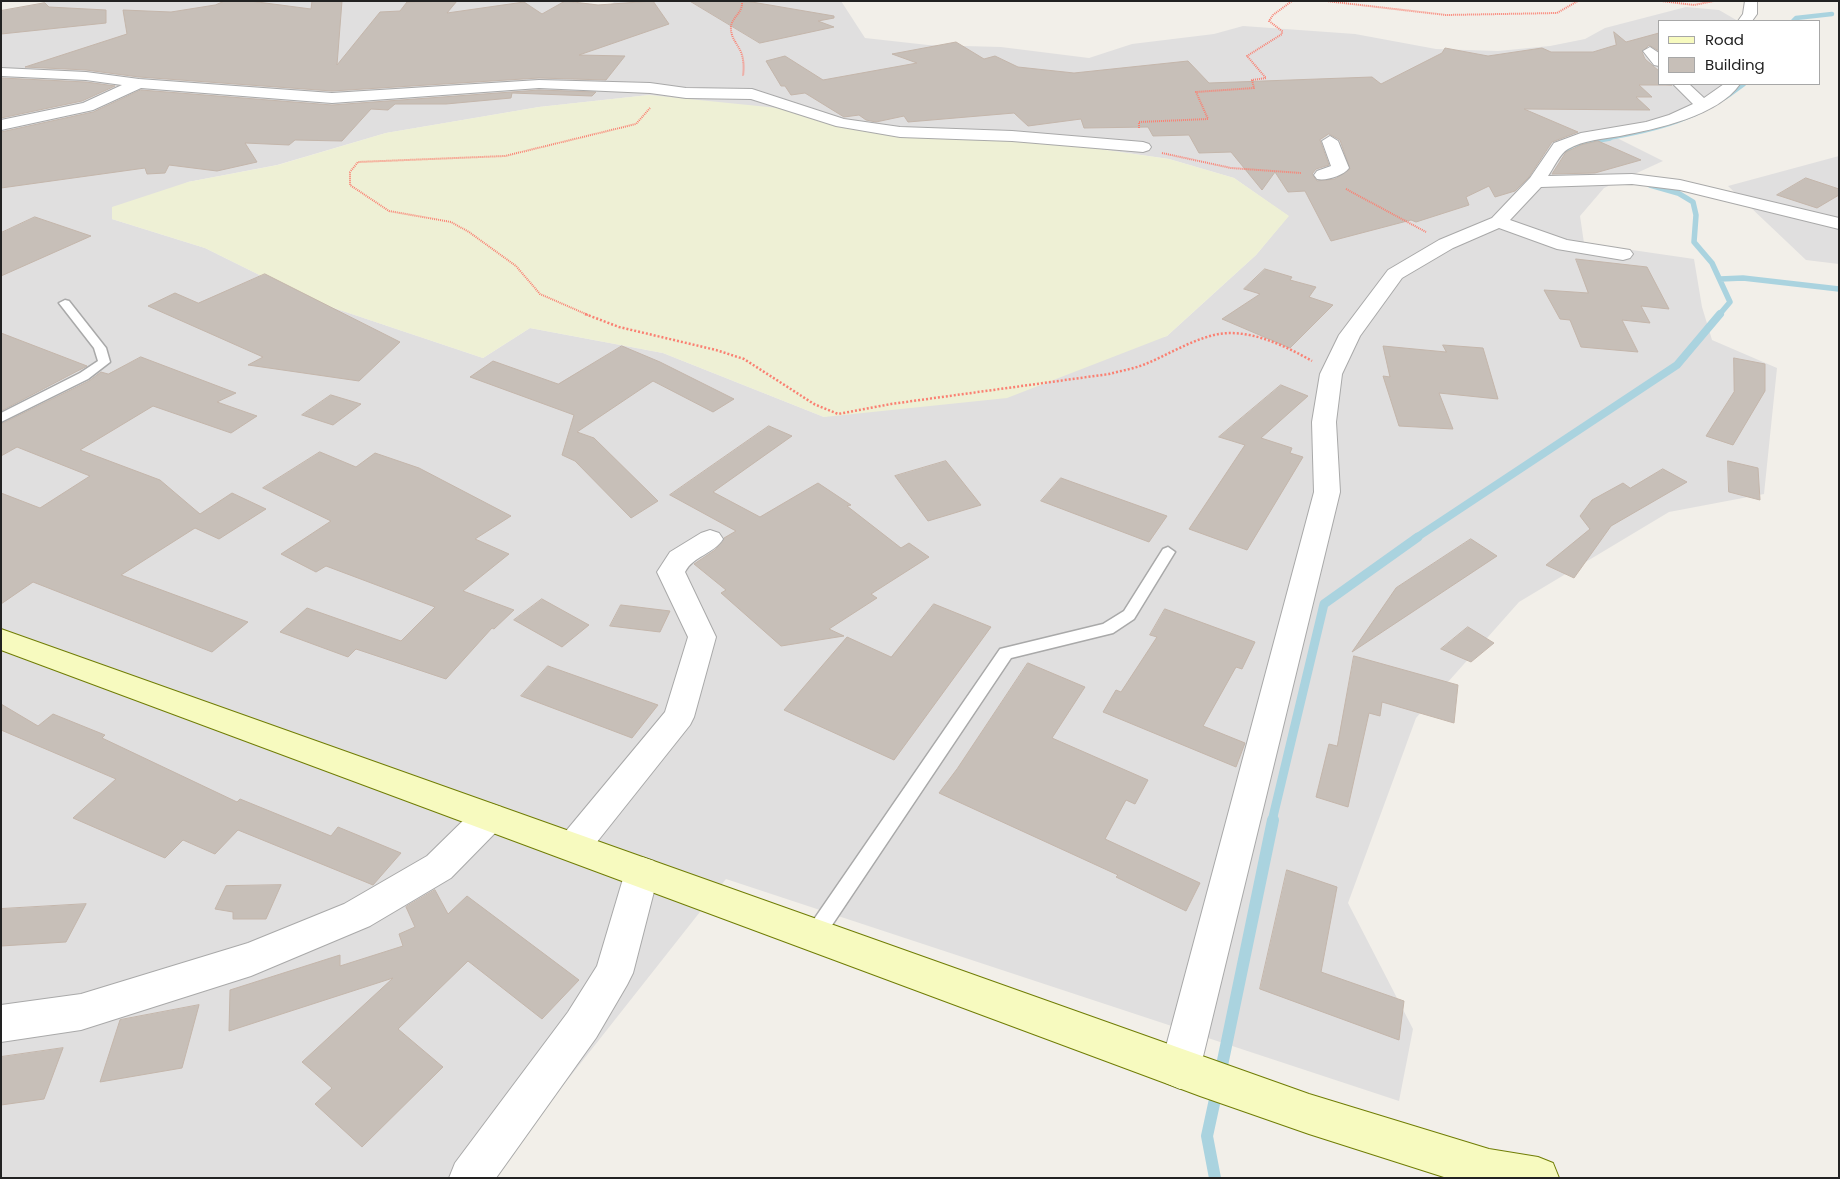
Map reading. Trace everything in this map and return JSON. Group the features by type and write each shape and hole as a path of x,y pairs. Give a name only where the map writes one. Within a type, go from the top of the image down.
{"main road":[{"path":"5,643 815,934 1240,1090 1309,1114 1490,1170 1538,1178"}],"street":[{"path":"1746,20 1750,14 1751,1"},
{"path":"1,72 86,76 139,83 332,98 539,84 686,93 752,94 842,123 900,132 1012,136 1143,147"},
{"path":"1,125 88,107 139,83"},
{"path":"1681,85 1703,106"},
{"path":"1190,1072 1327,492 1324,422 1331,374 1350,335 1395,274 1446,244 1498,222 1536,182 1560,146 1581,138 1648,126 1675,118 1703,106 1732,85"},
{"path":"1323,175 1340,168 1330,141"},
{"path":"1536,182 1632,179 1680,185 1839,224"},
{"path":"1498,222 1564,245 1623,254"},
{"path":"574,847 679,717 702,637 671,572 680,558 710,539"},
{"path":"1,1024 80,1012 251,959 357,915 439,867 490,817"},
{"path":"470,1178 582,1025 614,973 642,872"}],"lane":[{"path":"1,418 84,376 104,362 100,348 65,303"},
{"path":"815,934 1006,652 1108,629 1129,615 1168,552"}],"path":[{"path":"742,1 744,7 741,13 732,20 731,32 745,58 744,89 752,94"},
{"path":"1292,1 1269,21 1282,31 1282,34 1247,56 1266,78 1252,80 1254,88 1196,92 1208,119 1139,122 1139,134 1143,147 1218,166 1265,172 1323,175 1446,244"},
{"path":"1326,1 1446,15 1557,13 1578,1"},
{"path":"1661,1 1694,5 1714,1"},
{"path":"672,91 652,106 636,124 505,156 358,162 352,167 349,175 350,184 362,195 389,211 451,222 469,232 516,266 540,294 619,328 716,350 744,359 814,404 838,414 891,404 986,393 1109,374 1141,366 1213,335 1228,333 1254,336 1279,344 1293,350 1331,374"}],"shaded area":[{"path":"52,1 557,1 609,5 616,1 841,1 865,38 928,45 1001,47 1089,58 1132,44 1214,34 1243,26 1355,34 1436,49 1498,51 1550,46 1585,39 1605,28 1686,7 1719,10 1736,20 1658,20 1658,85 1724,85 1721,91 1693,113 1617,138 1663,161 1604,188 1580,216 1584,243 1694,259 1702,307 1712,340 1777,368 1764,494 1669,512 1519,602 1416,718 1348,903 1413,1029 1399,1101 726,879 490,1178 1,1178 1,10","holes":["649,95 932,132 1043,141 1169,159 1234,178 1288,216 1256,255 1167,336 824,417 663,353 530,328 483,358 310,300 205,248 112,219 188,182 277,165 386,133 539,107"]},
{"path":"1839,156 1839,264 1806,260 1728,186"}],"green space":[{"path":"649,95 798,110 862,129 1043,141 1169,159 1234,178 1289,216 1256,255 1167,336 1007,398 824,417 663,353 530,328 483,358 310,300 205,248 112,219 112,207 188,182 278,165 386,133 539,107"}],"building":[{"path":"225,1 250,1 311,9 312,1 342,1 337,65 380,12 400,11 407,2 457,1 447,13 524,2 542,14 565,1 598,5 653,1 669,24 579,55 625,56 606,80 539,78 332,91 139,77 86,70 25,67 127,34 123,10 171,12 215,5"},
{"path":"690,1 746,1 834,16 834,18 818,21 834,27 760,43"},
{"path":"45,3 49,7 106,10 106,23 1,34 1,11"},
{"path":"1614,32 1626,42 1658,33 1658,50 1649,45 1642,52 1645,59 1658,70 1658,85 1639,85 1652,97 1636,97 1650,110 1524,109 1578,132 1552,142 1529,177 1515,191 1495,197 1489,186 1466,197 1469,205 1416,222 1411,220 1331,241 1305,191 1288,192 1275,172 1262,190 1231,152 1199,153 1189,135 1153,136 1148,127 1084,128 1081,119 1028,126 1014,113 908,122 904,116 876,122 866,120 859,115 844,117 805,93 791,95 785,86 781,86 766,61 785,56 823,80 917,63 892,54 956,42 984,59 995,56 1018,67 1074,73 1188,61 1209,83 1372,77 1381,84 1442,53 1445,48 1488,56 1542,48 1551,52 1593,52 1616,45","holes":["1329,134 1340,140 1350,169 1335,179 1317,181 1312,174 1316,169 1329,165 1320,140"]},
{"path":"1,78 86,82 115,86 82,101 1,118"},
{"path":"141,90 332,105 539,90 596,92 592,96 512,93 511,98 446,104 395,104 388,110 371,109 342,141 295,140 289,145 245,143 257,162 217,171 169,165 165,173 147,174 145,168 1,188 1,132 93,112"},
{"path":"1598,141 1641,160 1595,173 1552,174 1566,152 1581,145"},
{"path":"1806,178 1839,189 1839,195 1817,208 1777,195"},
{"path":"35,217 91,236 1,276 1,233"},
{"path":"1576,259 1647,267 1669,309 1641,306 1650,323 1622,320 1638,352 1581,347 1570,320 1560,319 1544,290 1588,293"},
{"path":"1265,269 1292,277 1290,280 1316,287 1309,297 1333,305 1290,348 1222,319 1260,294 1244,289"},
{"path":"265,274 400,342 359,381 248,365 263,357 148,306 175,293 198,303"},
{"path":"1,333 87,366 1,411"},
{"path":"1443,345 1483,348 1498,399 1439,393 1453,429 1399,426 1383,376 1390,377 1383,346 1446,352"},
{"path":"622,346 660,362 734,399 713,412 653,381 577,432 594,438 658,501 631,518 575,461 562,455 574,415 470,377 493,361 558,384"},
{"path":"141,357 236,393 217,402 257,416 231,433 153,406 80,450 160,480 200,514 232,493 266,509 219,539 195,528 121,575 248,622 212,652 33,582 1,604 1,493 40,508 90,476 17,447 1,456 1,424 89,381 101,372 108,374"},
{"path":"1734,358 1765,364 1765,391 1733,445 1706,436 1734,392"},
{"path":"1281,385 1308,396 1261,438 1292,448 1290,453 1303,457 1247,550 1189,529 1245,445 1219,437"},
{"path":"331,395 361,404 333,425 302,415"},
{"path":"769,426 792,436 713,492 760,517 818,483 851,505 847,506 901,548 909,543 929,557 871,594 877,598 829,629 844,636 781,646 721,593 726,590 694,564 715,550 724,538 736,531 670,495"},
{"path":"320,452 356,467 375,453 419,468 511,516 475,539 509,554 463,591 514,610 494,629 492,628 446,679 356,649 348,657 280,632 307,608 401,641 435,607 326,566 316,572 281,554 331,521 263,488"},
{"path":"946,461 981,505 928,521 895,476"},
{"path":"1728,461 1758,468 1760,500 1729,492"},
{"path":"1663,469 1687,482 1611,526 1574,578 1546,565 1590,529 1580,516 1592,500 1623,483 1630,488"},
{"path":"1061,478 1167,516 1149,542 1041,501"},
{"path":"1471,539 1497,556 1352,652 1396,588"},
{"path":"542,599 589,625 562,647 514,620"},
{"path":"934,604 991,627 894,760 784,710 847,637 891,657"},
{"path":"621,605 670,611 660,632 610,626"},
{"path":"1165,609 1255,642 1242,669 1236,667 1203,726 1245,743 1236,767 1103,712 1116,690 1121,692 1157,637 1150,635"},
{"path":"1468,627 1494,643 1471,662 1441,649"},
{"path":"1354,656 1458,685 1454,723 1382,702 1380,716 1369,713 1348,807 1316,797 1329,744 1337,746"},
{"path":"1028,663 1085,687 1052,738 1148,780 1135,804 1126,800 1105,839 1200,883 1186,911 1116,877 1118,875 939,793"},
{"path":"548,666 658,705 632,738 521,696"},
{"path":"1,704 38,726 53,714 105,735 102,738 237,802 240,799 331,836 338,827 401,853 373,885 238,830 215,854 183,840 165,858 73,818 116,779 1,730"},
{"path":"1287,870 1337,887 1321,972 1404,1001 1399,1040 1260,989"},
{"path":"281,885 266,919 233,919 233,912 215,909 226,886"},
{"path":"435,890 448,914 467,896 579,980 542,1019 468,961 398,1029 443,1067 362,1147 315,1104 332,1088 302,1062 393,978 229,1031 230,990 340,955 340,966 403,946 399,934 415,927 406,907"},
{"path":"86,904 66,942 1,946 1,909"},
{"path":"199,1005 182,1068 100,1082 120,1020"},
{"path":"63,1048 44,1099 1,1105 1,1057"}],"waterway":[{"path":"1794,20 1796,18 1832,14"},
{"path":"1603,139 1642,132 1677,121 1711,106 1743,85"},
{"path":"1573,160 1568,152 1571,145 1610,138"},
{"path":"1650,185 1678,193 1693,202 1696,215 1694,242 1712,263 1730,302 1719,315"},
{"path":"1720,279 1743,278 1839,289"},
{"path":"1416,538 1677,365 1720,314"},
{"path":"1272,821 1324,604 1418,537"},
{"path":"1220,1075 1273,820"},
{"path":"1215,1178 1207,1136 1217,1090"}]}
